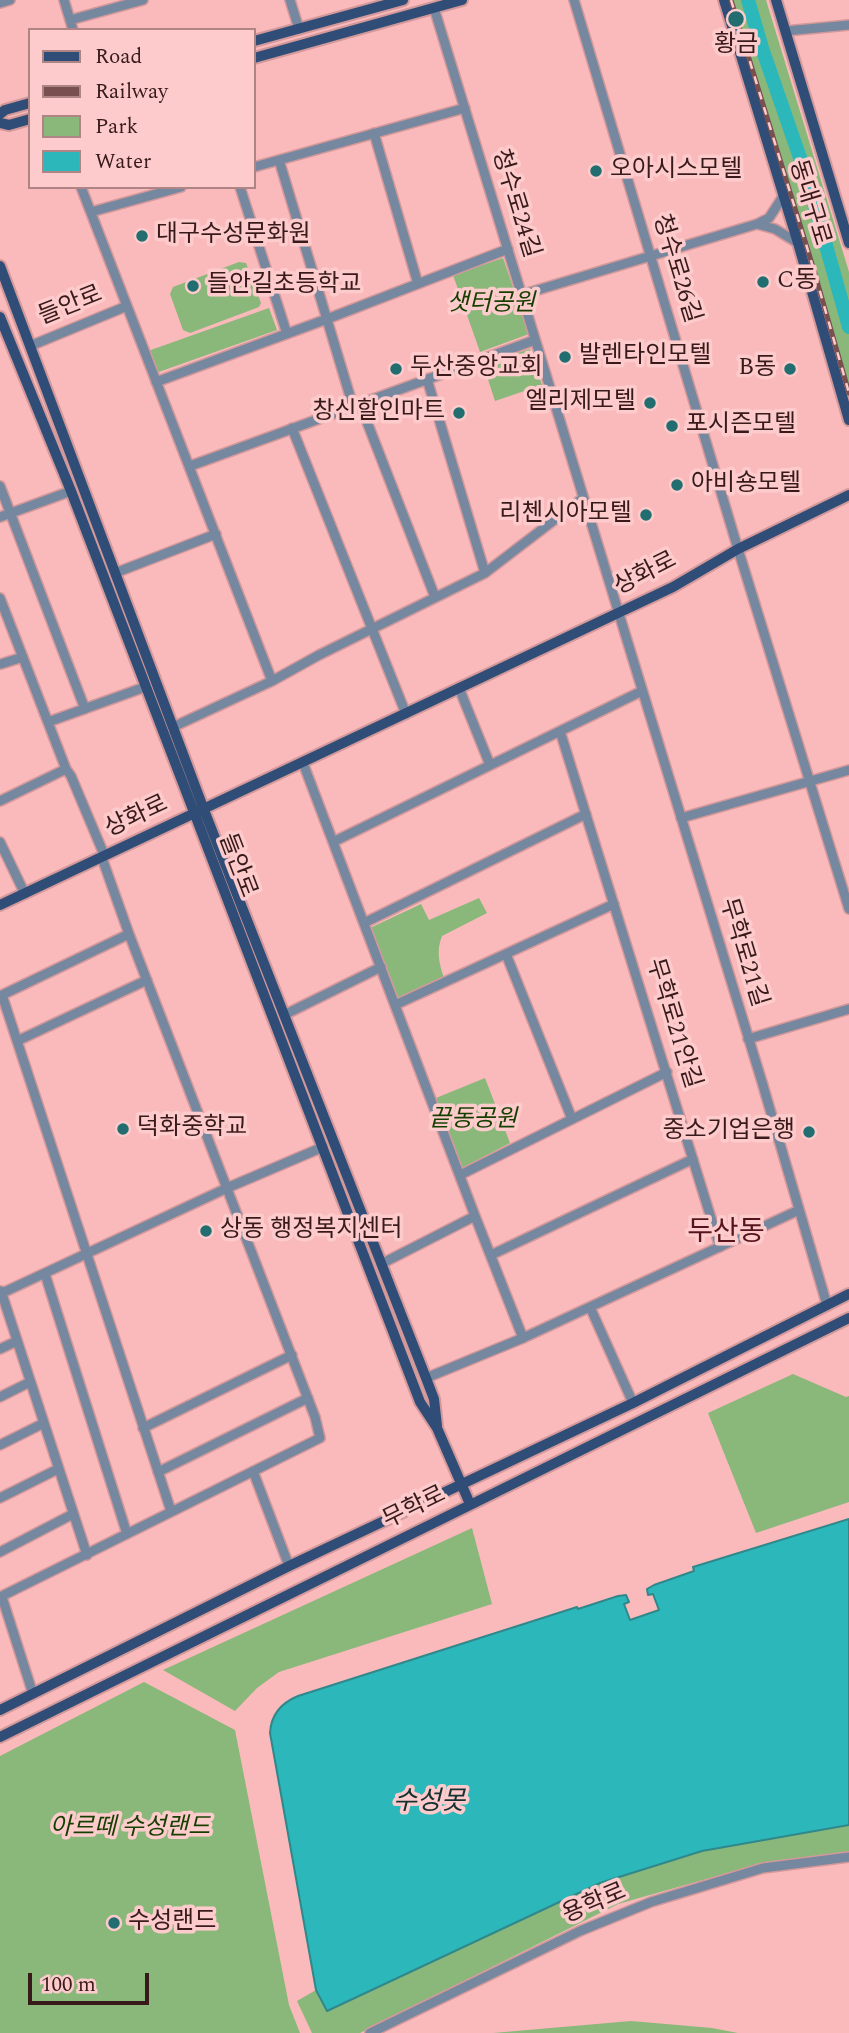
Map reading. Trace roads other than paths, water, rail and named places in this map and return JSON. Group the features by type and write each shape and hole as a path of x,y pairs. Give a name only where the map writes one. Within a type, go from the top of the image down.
{"main road":[{"path":"256,40 402,0"},
{"path":"256,57 462,0"},
{"name":"동대구로","path":"776,0 849,243"},
{"name":"동대구로","path":"725,2 849,420"},
{"path":"0,114 28,104"},
{"path":"0,123 9,125 28,120"},
{"name":"들안로","path":"0,266 173,727 199,812 323,1147 420,1402 437,1428 470,1504"},
{"name":"들안로","path":"0,317 71,491 145,687 284,1015 434,1399 437,1428"},
{"name":"상화로","path":"0,905 673,587 738,550 849,495"},
{"name":"무학로","path":"0,1710 289,1566 633,1403 849,1294"},
{"name":"무학로","path":"0,1737 849,1318"}],"street":[{"path":"64,0 71,25 143,0"},
{"path":"290,0 299,29"},
{"name":"청수로26길","path":"574,0 738,550 849,909"},
{"name":"청수로24길","path":"434,8 618,613"},
{"path":"786,31 849,25"},
{"path":"256,166 464,108"},
{"path":"374,133 418,284"},
{"path":"279,160 356,405 435,597"},
{"path":"82,189 272,681"},
{"path":"91,212 174,189"},
{"path":"241,189 287,334"},
{"path":"522,295 757,224 769,218 784,195"},
{"path":"757,224 775,229 798,243"},
{"path":"156,382 508,249"},
{"name":"들안로","path":"30,346 127,306"},
{"path":"190,466 535,340"},
{"path":"427,379 485,573"},
{"path":"292,429 406,714"},
{"path":"0,486 85,709"},
{"path":"0,517 71,491"},
{"path":"173,727 272,681 485,573 583,498"},
{"path":"115,573 216,534"},
{"name":"상화로","path":"0,598 66,769 103,852 102,858 129,934 315,1417 320,1438 253,1471"},
{"name":"무학로21길","path":"618,613 827,1305"},
{"path":"1,664 23,657"},
{"path":"48,722 145,687"},
{"path":"459,688 491,765"},
{"path":"333,842 642,691"},
{"name":"무학로21안길","path":"561,731 720,1247"},
{"path":"303,763 523,1338"},
{"path":"0,801 66,769"},
{"path":"681,818 849,770"},
{"path":"364,923 586,814"},
{"path":"0,842 25,894"},
{"path":"395,1005 614,904"},
{"path":"129,934 1,995 171,1511"},
{"path":"506,954 572,1119"},
{"path":"284,1015 381,968"},
{"path":"18,1041 147,980"},
{"path":"748,1039 849,1009"},
{"path":"460,1175 667,1073"},
{"path":"86,1555 1,1292 323,1147"},
{"path":"491,1255 693,1158"},
{"path":"426,1378 523,1338 799,1210"},
{"path":"381,1264 475,1216"},
{"path":"45,1274 127,1534"},
{"path":"590,1307 633,1403"},
{"path":"0,1349 17,1341"},
{"path":"143,1428 292,1355"},
{"path":"0,1397 30,1382"},
{"path":"158,1472 308,1398"},
{"path":"0,1445 44,1423"},
{"path":"0,1498 58,1469"},
{"path":"33,1694 1,1597 171,1511 253,1471 289,1566"},
{"path":"0,1552 73,1514"},
{"name":"용학로","path":"370,2033 580,1931 651,1902 763,1868 849,1857"}],"water":[{"name":"수성못","path":"849,1519 849,1825 702,1851 600,1883 327,2011 316,1990 270,1733 272,1720 282,1706 298,1696 618,1596 626,1595 629,1602 624,1604 630,1620 659,1610 653,1594 648,1595 647,1589 694,1571 693,1567"}],"waterway":[{"path":"748,0 807,178 849,327"}],"railway":[{"path":"731,0 849,393"}],"place":[{"name":"황금","path":"736,19"},
{"name":"오아시스모텔","path":"596,171"},
{"name":"대구수성문화원","path":"142,236"},
{"name":"C동","path":"763,282"},
{"name":"들안길초등학교","path":"193,286"},
{"name":"발렌타인모텔","path":"565,357"},
{"name":"두산중앙교회","path":"396,369"},
{"name":"B동","path":"790,369"},
{"name":"엘리제모텔","path":"650,403"},
{"name":"창신할인마트","path":"459,413"},
{"name":"포시즌모텔","path":"672,426"},
{"name":"아비숑모텔","path":"677,485"},
{"name":"리첸시아모텔","path":"646,515"},
{"name":"덕화중학교","path":"123,1129"},
{"name":"중소기업은행","path":"809,1132"},
{"name":"상동 행정복지센터","path":"206,1231"},
{"name":"수성랜드","path":"114,1923"}],"district":[{"name":"두산동","path":"726,1235"}],"park label":[{"name":"샛터공원","path":"491,305"},
{"name":"끝동공원","path":"473,1121"},
{"name":"아르떼 수성랜드","path":"130,1829"}]}
